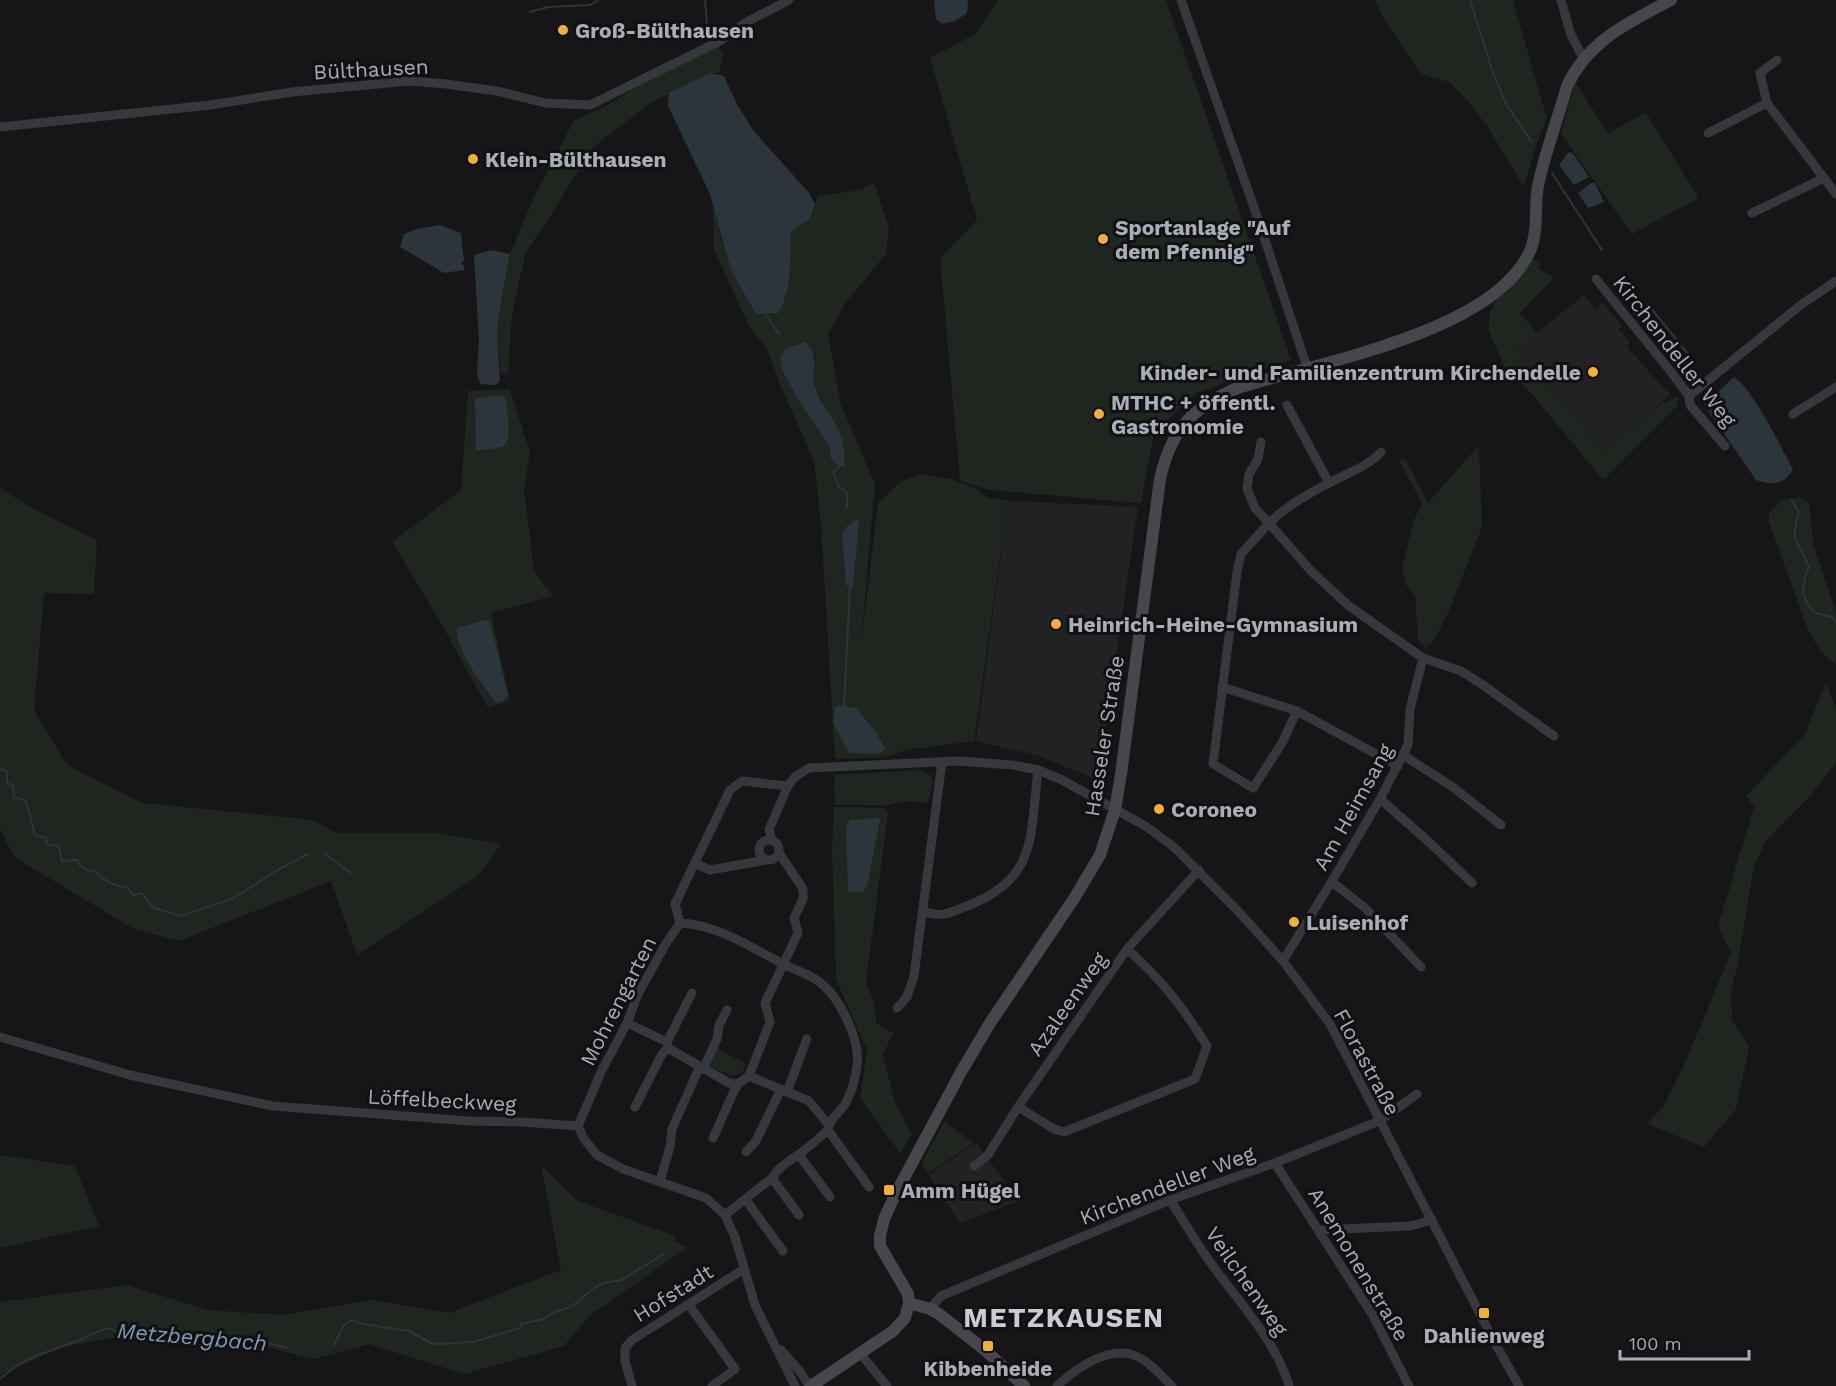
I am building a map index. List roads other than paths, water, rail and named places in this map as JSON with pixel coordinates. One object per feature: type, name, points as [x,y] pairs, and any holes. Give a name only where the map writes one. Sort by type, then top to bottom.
[{"type":"main road","points":[[1583,58],[1609,36],[1671,0]]},
{"type":"main road","name":"Hasseler Straße","points":[[909,1304],[906,1288],[880,1246],[881,1230],[893,1198],[990,1023],[1075,897],[1100,855],[1115,810],[1122,774],[1160,478],[1172,441],[1186,421],[1216,398],[1235,389],[1392,344],[1432,328],[1483,301],[1510,279],[1524,262],[1533,244],[1539,182],[1567,86],[1583,58]]},
{"type":"main road","points":[[810,1386],[901,1324],[909,1304],[931,1306],[1024,1386]]},
{"type":"street","name":"Bülthausen","points":[[0,127],[210,105],[292,92],[410,81],[497,91],[545,103],[590,105],[720,41],[743,24],[789,0]]},
{"type":"street","points":[[1180,0],[1257,216],[1307,367]]},
{"type":"street","points":[[1561,0],[1571,35],[1583,58]]},
{"type":"street","points":[[1777,60],[1760,73],[1767,103],[1836,194]]},
{"type":"street","points":[[1708,133],[1767,103]]},
{"type":"street","points":[[1752,213],[1824,178]]},
{"type":"street","name":"Kirchendeller Weg","points":[[1596,279],[1689,396],[1690,405],[1725,446]]},
{"type":"street","points":[[1689,396],[1802,304],[1836,281]]},
{"type":"street","points":[[1793,414],[1836,387]]},
{"type":"street","points":[[1287,405],[1329,483]]},
{"type":"street","points":[[1261,442],[1258,459],[1249,474],[1247,489],[1255,508],[1311,571],[1349,606],[1424,658],[1461,671],[1554,736]]},
{"type":"street","points":[[1297,711],[1282,743],[1253,788],[1213,764],[1241,554],[1283,509],[1329,483],[1362,468],[1381,452]]},
{"type":"street","name":"Am Heimsang","points":[[1283,961],[1332,882],[1408,745],[1410,709],[1424,658]]},
{"type":"street","points":[[1222,687],[1297,711],[1398,766]]},
{"type":"street","points":[[1403,755],[1454,788],[1501,825]]},
{"type":"street","points":[[897,1008],[907,997],[914,976],[942,762]]},
{"type":"street","name":"Florastraße","points":[[788,786],[795,777],[809,768],[904,763],[990,762],[1038,770],[1062,780],[1156,833],[1199,870],[1283,961],[1336,1034],[1379,1121],[1519,1386]]},
{"type":"street","points":[[924,911],[933,916],[940,916],[971,905],[1000,891],[1018,873],[1029,844],[1038,770]]},
{"type":"street","points":[[680,923],[675,904],[730,790],[741,781],[788,786],[769,829],[772,840],[778,845],[779,853],[803,889],[802,899],[794,918],[798,933],[765,1003],[770,1022],[750,1076],[738,1084],[725,1107],[722,1120],[713,1138]]},
{"type":"street","points":[[1380,799],[1472,883]]},
{"type":"street","points":[[766,860],[760,855],[759,847],[764,841],[772,840]]},
{"type":"street","points":[[696,864],[710,870],[774,859],[779,853]]},
{"type":"street","name":"Azaleenweg","points":[[974,1166],[988,1155],[1018,1107],[1127,949],[1199,870]]},
{"type":"street","points":[[1332,882],[1364,907],[1421,967]]},
{"type":"street","name":"Mohrengarten","points":[[578,1126],[601,1072],[627,1023],[638,993],[680,923],[698,924],[755,947],[819,981],[835,998],[856,1045],[858,1064],[844,1106],[828,1127],[799,1155],[791,1158],[772,1178],[725,1215]]},
{"type":"street","points":[[1018,1107],[1053,1129],[1064,1132],[1195,1079],[1207,1046],[1181,1005],[1147,967],[1127,949]]},
{"type":"street","points":[[635,1107],[692,993]]},
{"type":"street","points":[[660,1181],[670,1147],[672,1129],[717,1039],[719,1025],[727,1010]]},
{"type":"street","points":[[627,1023],[668,1045],[729,1083],[738,1084]]},
{"type":"street","name":"Löffelbeckweg","points":[[0,1037],[130,1076],[273,1106],[469,1121],[578,1126]]},
{"type":"street","points":[[746,1152],[756,1141],[797,1069],[796,1061],[807,1039]]},
{"type":"street","points":[[750,1076],[809,1101],[869,1187]]},
{"type":"street","name":"Kirchendeller Weg","points":[[931,1306],[941,1296],[1170,1200],[1275,1163],[1379,1121],[1417,1094]]},
{"type":"street","points":[[578,1126],[597,1155],[623,1168],[706,1198],[725,1215],[735,1237],[755,1305],[795,1386]]},
{"type":"street","points":[[799,1155],[830,1197]]},
{"type":"street","name":"Anemonenstraße","points":[[1275,1163],[1372,1314],[1409,1386]]},
{"type":"street","points":[[772,1178],[799,1215]]},
{"type":"street","points":[[744,1199],[783,1251]]},
{"type":"street","name":"Veilchenweg","points":[[1170,1200],[1209,1260],[1265,1335],[1285,1371],[1289,1385]]},
{"type":"street","points":[[1319,1230],[1410,1226],[1432,1221]]},
{"type":"street","name":"Hofstadt","points":[[632,1386],[625,1361],[625,1348],[632,1341],[744,1269]]},
{"type":"street","points":[[689,1305],[735,1369],[712,1386]]},
{"type":"street","points":[[773,1341],[810,1386]]},
{"type":"street","points":[[859,1352],[886,1386]]},
{"type":"street","points":[[1057,1386],[1083,1365],[1114,1354],[1128,1354],[1141,1358],[1172,1386]]},
{"type":"waterway","points":[[530,12],[548,7],[590,5],[598,0]]},
{"type":"waterway","points":[[705,0],[708,37]]},
{"type":"waterway","points":[[1470,0],[1493,73],[1506,104],[1531,141]]},
{"type":"waterway","points":[[1552,173],[1602,250]]},
{"type":"waterway","points":[[1651,308],[1696,364]]},
{"type":"waterway","points":[[764,312],[779,334]]},
{"type":"waterway","points":[[839,465],[838,469],[833,472],[839,487],[847,492],[847,508]]},
{"type":"waterway","points":[[1791,499],[1799,512],[1795,530],[1796,541],[1809,567],[1804,580],[1804,597],[1815,613],[1832,617],[1836,622]]},
{"type":"waterway","points":[[844,706],[850,586]]},
{"type":"waterway","points":[[0,769],[7,771],[7,783],[13,785],[14,797],[26,801],[35,835],[46,838],[48,845],[59,846],[62,861],[78,860],[80,866],[88,871],[94,870],[113,884],[127,887],[133,895],[141,893],[154,908],[181,916],[232,899],[308,854]]},
{"type":"waterway","points":[[325,854],[352,874]]},
{"type":"waterway","name":"Metzbergbach","points":[[334,1345],[344,1325],[351,1320],[409,1331],[431,1343],[473,1342],[520,1328],[521,1324],[544,1319],[554,1312],[571,1307],[594,1288],[604,1283],[621,1280],[664,1254]]},
{"type":"waterway","name":"Metzbergbach","points":[[0,1379],[28,1360],[110,1328],[115,1331],[254,1339],[287,1348]]},
{"type":"place","name":"Groß-Bülthausen","points":[[563,30]]},
{"type":"place","name":"Klein-Bülthausen","points":[[473,159]]},
{"type":"place","name":"Sportanlage \"Auf dem Pfennig\"","points":[[1103,239]]},
{"type":"place","name":"Kinder- und Familienzentrum Kirchendelle","points":[[1593,372]]},
{"type":"place","name":"MTHC + öffentl. Gastronomie","points":[[1099,414]]},
{"type":"place","name":"Heinrich-Heine-Gymnasium","points":[[1056,624]]},
{"type":"place","name":"Coroneo","points":[[1159,809]]},
{"type":"place","name":"Luisenhof","points":[[1294,922]]},
{"type":"place","name":"Amm Hügel","points":[[889,1190]]},
{"type":"place","name":"Dahlienweg","points":[[1484,1313]]},
{"type":"place","name":"Kibbenheide","points":[[988,1346]]},
{"type":"district","name":"METZKAUSEN","points":[[1064,1318]]}]
